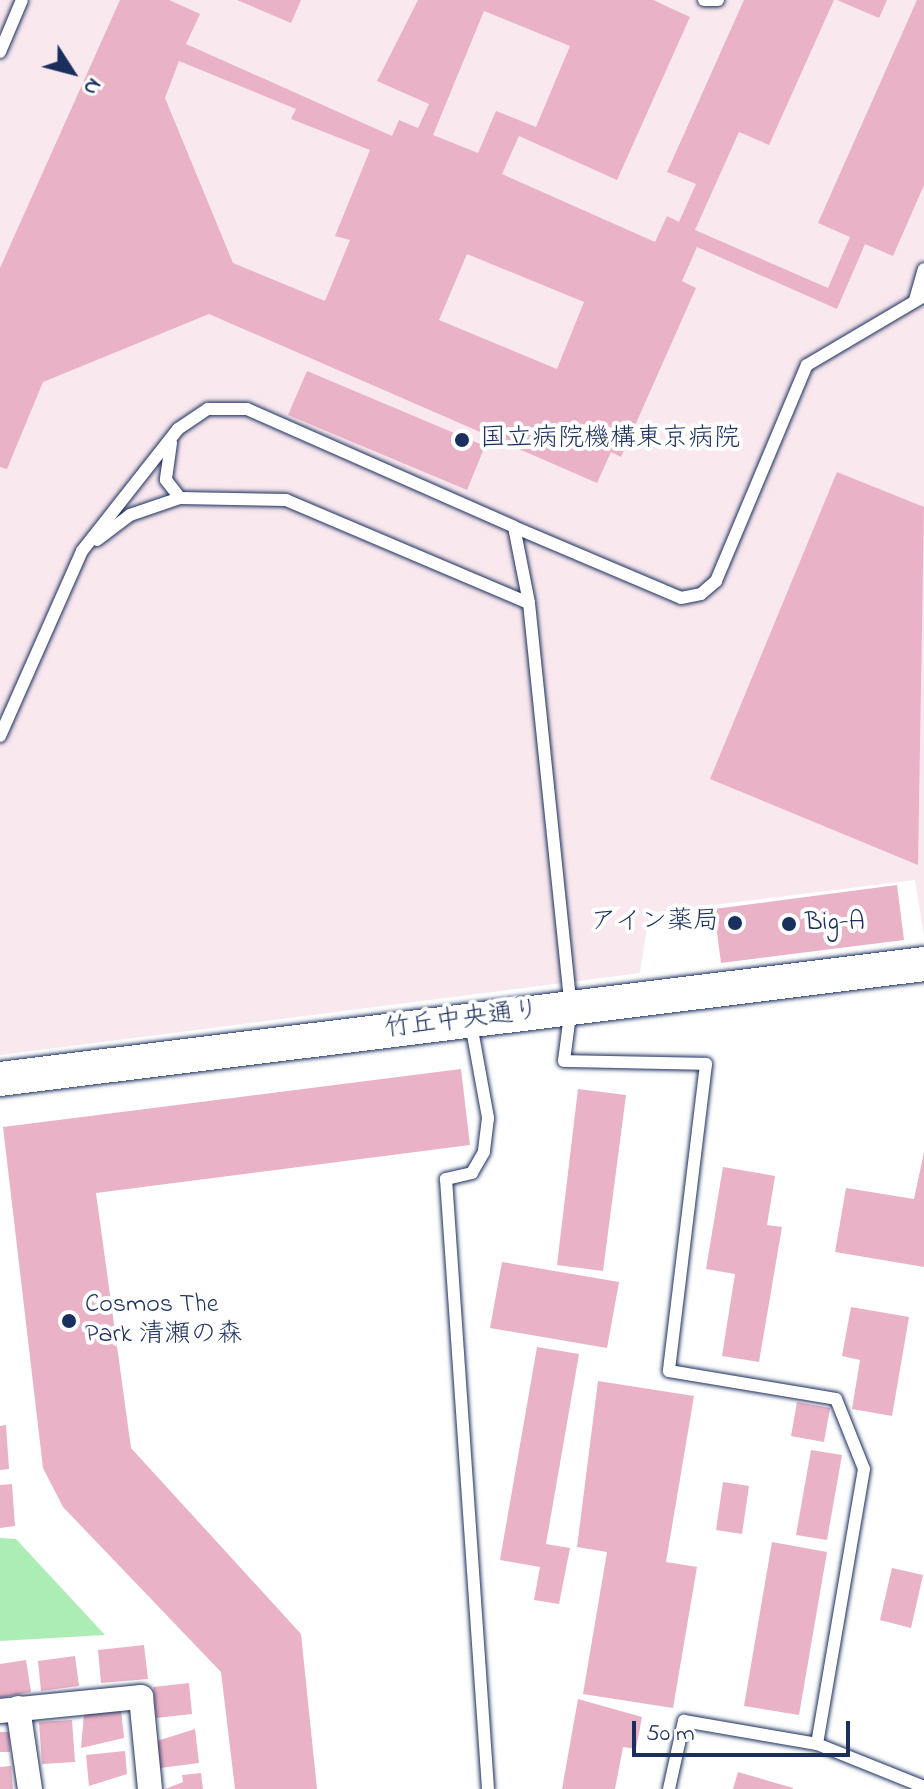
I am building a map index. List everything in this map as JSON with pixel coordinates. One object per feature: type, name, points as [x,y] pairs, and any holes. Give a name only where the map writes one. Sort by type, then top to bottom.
[{"type":"street","name":"竹丘中央通り","points":[[0,1079],[924,964]]},
{"type":"street","points":[[30,1789],[9,1709],[141,1697],[150,1789]]},
{"type":"lane","points":[[0,52],[22,0]]},
{"type":"lane","points":[[704,0],[718,0]]},
{"type":"lane","points":[[0,736],[82,551],[178,429],[208,409],[247,409],[681,598],[701,594],[716,581],[807,365],[920,298],[924,269]]},
{"type":"lane","points":[[178,429],[166,480],[180,498]]},
{"type":"lane","points":[[82,551],[130,515],[180,498],[286,500],[529,603]]},
{"type":"lane","points":[[514,527],[529,603],[571,1007],[564,1061],[706,1064],[669,1371],[836,1399],[864,1469],[817,1744]]},
{"type":"lane","points":[[470,1021],[488,1118],[484,1152],[472,1173],[446,1179],[488,1789]]},
{"type":"lane","points":[[669,1789],[684,1721],[817,1744],[924,1787]]},
{"type":"shaded area","name":"国立病院機構東京病院","points":[[0,0],[924,0],[924,936],[915,880],[649,913],[640,973],[0,1055]]},
{"type":"green space","points":[[0,1538],[16,1539],[105,1635],[0,1641]]},
{"type":"building","name":"国立病院機構東京病院","points":[[120,0],[169,0],[200,14],[186,44],[392,136],[399,120],[418,128],[429,104],[377,81],[418,0],[653,0],[690,17],[617,180],[519,136],[502,174],[655,242],[667,216],[679,222],[696,184],[667,172],[744,0],[834,0],[769,145],[739,132],[695,230],[828,288],[850,237],[818,223],[917,0],[924,0],[924,185],[893,256],[865,244],[837,309],[697,247],[682,281],[696,288],[621,457],[611,452],[597,483],[209,314],[43,382],[7,469],[0,467],[0,268]],"holes":[[[484,11],[570,46],[536,127],[496,111],[478,153],[433,135]],[[179,61],[296,109],[291,119],[370,150],[335,236],[350,240],[325,301],[233,263],[165,98]],[[467,254],[584,302],[557,369],[439,320]]]},
{"type":"building","points":[[237,0],[301,0],[291,23]]},
{"type":"building","points":[[837,0],[887,0],[879,18]]},
{"type":"building","points":[[307,371],[485,446],[467,490],[288,415]]},
{"type":"building","points":[[837,472],[924,507],[918,865],[710,779]]},
{"type":"building","points":[[897,885],[904,940],[721,963],[714,909]]},
{"type":"building","name":"Cosmos The Park 清瀬の森","points":[[461,1069],[470,1145],[96,1193],[131,1448],[301,1634],[317,1789],[235,1789],[221,1672],[63,1507],[43,1468],[3,1127]]},
{"type":"building","points":[[578,1089],[626,1095],[603,1271],[557,1265]]},
{"type":"building","points":[[924,1152],[924,1267],[835,1252],[846,1188],[914,1199]]},
{"type":"building","points":[[723,1167],[775,1176],[767,1225],[782,1227],[759,1362],[722,1356],[735,1274],[706,1269]]},
{"type":"building","points":[[502,1262],[619,1282],[607,1348],[490,1328]]},
{"type":"building","points":[[851,1307],[909,1317],[892,1416],[852,1409],[860,1360],[842,1356]]},
{"type":"building","points":[[537,1347],[579,1354],[546,1544],[570,1548],[559,1604],[534,1600],[540,1567],[500,1560]]},
{"type":"building","points":[[598,1381],[694,1396],[666,1562],[697,1567],[673,1708],[583,1694],[607,1552],[577,1547]]},
{"type":"building","points":[[797,1402],[830,1408],[824,1442],[791,1436]]},
{"type":"building","points":[[6,1425],[9,1469],[0,1470],[0,1426]]},
{"type":"building","points":[[811,1450],[842,1455],[827,1540],[796,1535]]},
{"type":"building","points":[[723,1482],[749,1486],[742,1534],[716,1530]]},
{"type":"building","points":[[12,1484],[15,1526],[0,1528],[0,1485]]},
{"type":"building","points":[[772,1542],[827,1552],[799,1715],[744,1706]]},
{"type":"building","points":[[892,1568],[923,1575],[911,1628],[880,1620]]},
{"type":"building","points":[[144,1645],[148,1679],[101,1683],[98,1650]]},
{"type":"building","points":[[75,1656],[79,1686],[41,1691],[38,1661]]},
{"type":"building","points":[[26,1660],[31,1692],[0,1698],[0,1664]]},
{"type":"building","points":[[189,1683],[192,1714],[156,1718],[153,1687]]},
{"type":"building","points":[[578,1699],[642,1717],[636,1749],[623,1747],[615,1789],[562,1789]]},
{"type":"building","points":[[121,1710],[124,1738],[81,1748],[84,1714]]},
{"type":"building","points":[[72,1720],[75,1762],[42,1764],[39,1722]]},
{"type":"building","points":[[195,1729],[199,1763],[160,1768],[157,1741]]},
{"type":"building","points":[[0,1732],[9,1732],[10,1752],[0,1752]]},
{"type":"building","points":[[125,1751],[127,1774],[89,1786],[86,1755]]},
{"type":"building","points":[[11,1766],[13,1789],[0,1789],[0,1767]]},
{"type":"building","points":[[738,1772],[793,1788],[793,1789],[733,1789]]},
{"type":"building","points":[[201,1773],[203,1789],[165,1789],[183,1782],[182,1775]]},
{"type":"place","name":"国立病院機構東京病院","points":[[462,440]]},
{"type":"place","name":"アイン薬局","points":[[735,923]]},
{"type":"place","name":"Big-A","points":[[789,924]]},
{"type":"place","name":"Cosmos The Park 清瀬の森","points":[[69,1321]]}]
